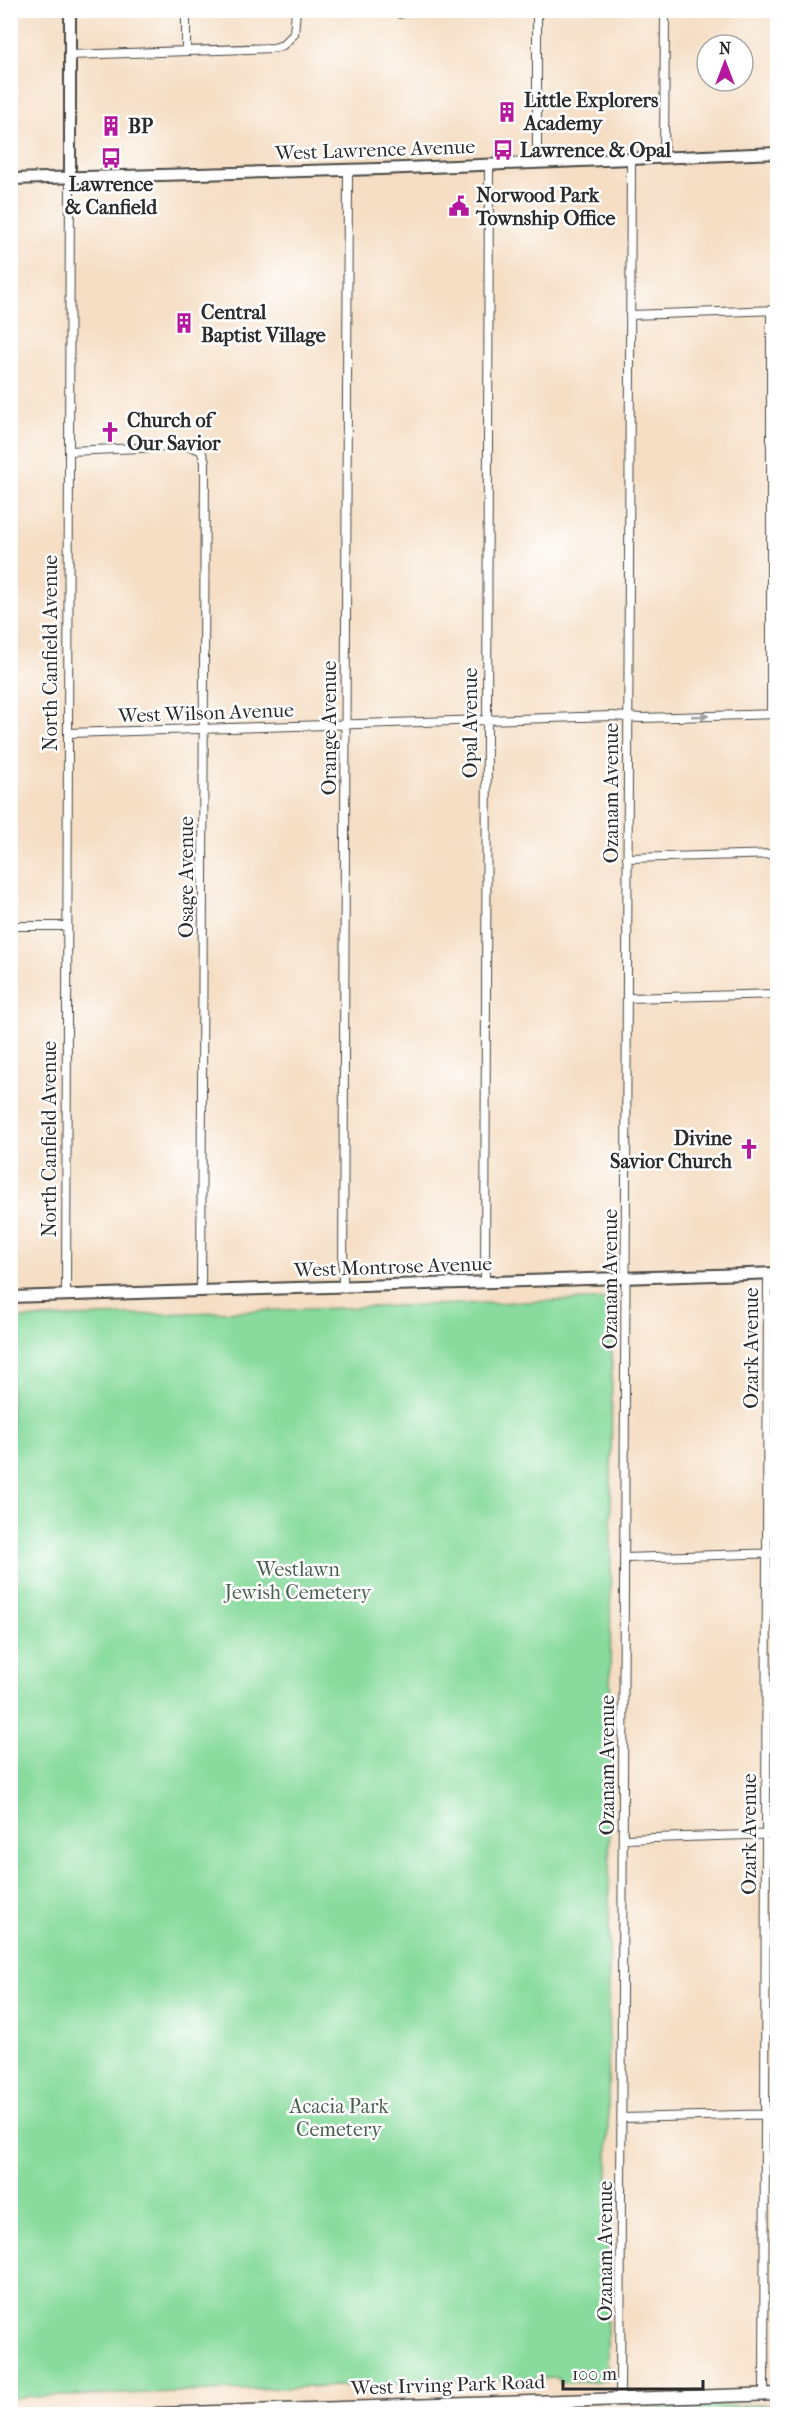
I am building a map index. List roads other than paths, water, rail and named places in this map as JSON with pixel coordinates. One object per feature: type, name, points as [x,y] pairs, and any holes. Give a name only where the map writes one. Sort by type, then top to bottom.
[{"type":"main road","name":"West Irving Park Road","points":[[156,2415],[777,2394]]},
{"type":"street","name":"North Canfield Avenue","points":[[66,1296],[70,10]]},
{"type":"street","points":[[186,10],[186,51]]},
{"type":"street","points":[[70,54],[274,48],[290,41],[294,34],[296,10]]},
{"type":"street","points":[[537,10],[537,163]]},
{"type":"street","points":[[664,158],[665,10]]},
{"type":"street","name":"West Lawrence Avenue","points":[[10,179],[348,170],[777,153]]},
{"type":"street","name":"Ozanam Avenue","points":[[620,2399],[631,159]]},
{"type":"street","name":"Opal Avenue","points":[[485,1283],[489,164]]},
{"type":"street","name":"Orange Avenue","points":[[343,1286],[348,170]]},
{"type":"street","points":[[630,315],[774,310],[774,714]]},
{"type":"street","name":"Osage Avenue","points":[[69,451],[188,446],[201,450],[205,462],[201,1291]]},
{"type":"street","name":"West Wilson Avenue","points":[[68,733],[774,714]]},
{"type":"street","points":[[627,858],[777,854]]},
{"type":"street","points":[[10,926],[68,926]]},
{"type":"street","points":[[628,998],[777,994]]},
{"type":"street","name":"West Montrose Avenue","points":[[10,1297],[773,1273]]},
{"type":"street","name":"Ozark Avenue","points":[[764,2394],[767,1553],[773,1273]]},
{"type":"street","points":[[625,1558],[777,1553]]},
{"type":"street","points":[[623,1839],[777,1834]]},
{"type":"street","points":[[622,2118],[777,2114]]},
{"type":"place","name":"Little Explorers Academy","points":[[507,112]]},
{"type":"place","name":"BP","points":[[111,126]]},
{"type":"place","name":"Lawrence & Opal","points":[[503,150]]},
{"type":"place","name":"Lawrence & Canfield","points":[[111,158]]},
{"type":"place","name":"Norwood Park Township Office","points":[[459,206]]},
{"type":"place","name":"Central Baptist Village","points":[[184,323]]},
{"type":"place","name":"Church of Our Savior","points":[[110,432]]},
{"type":"place","name":"Divine Savior Church","points":[[749,1149]]},
{"type":"park label","name":"Westlawn Jewish Cemetery","points":[[298,1580]]},
{"type":"park label","name":"Acacia Park Cemetery","points":[[339,2118]]}]
